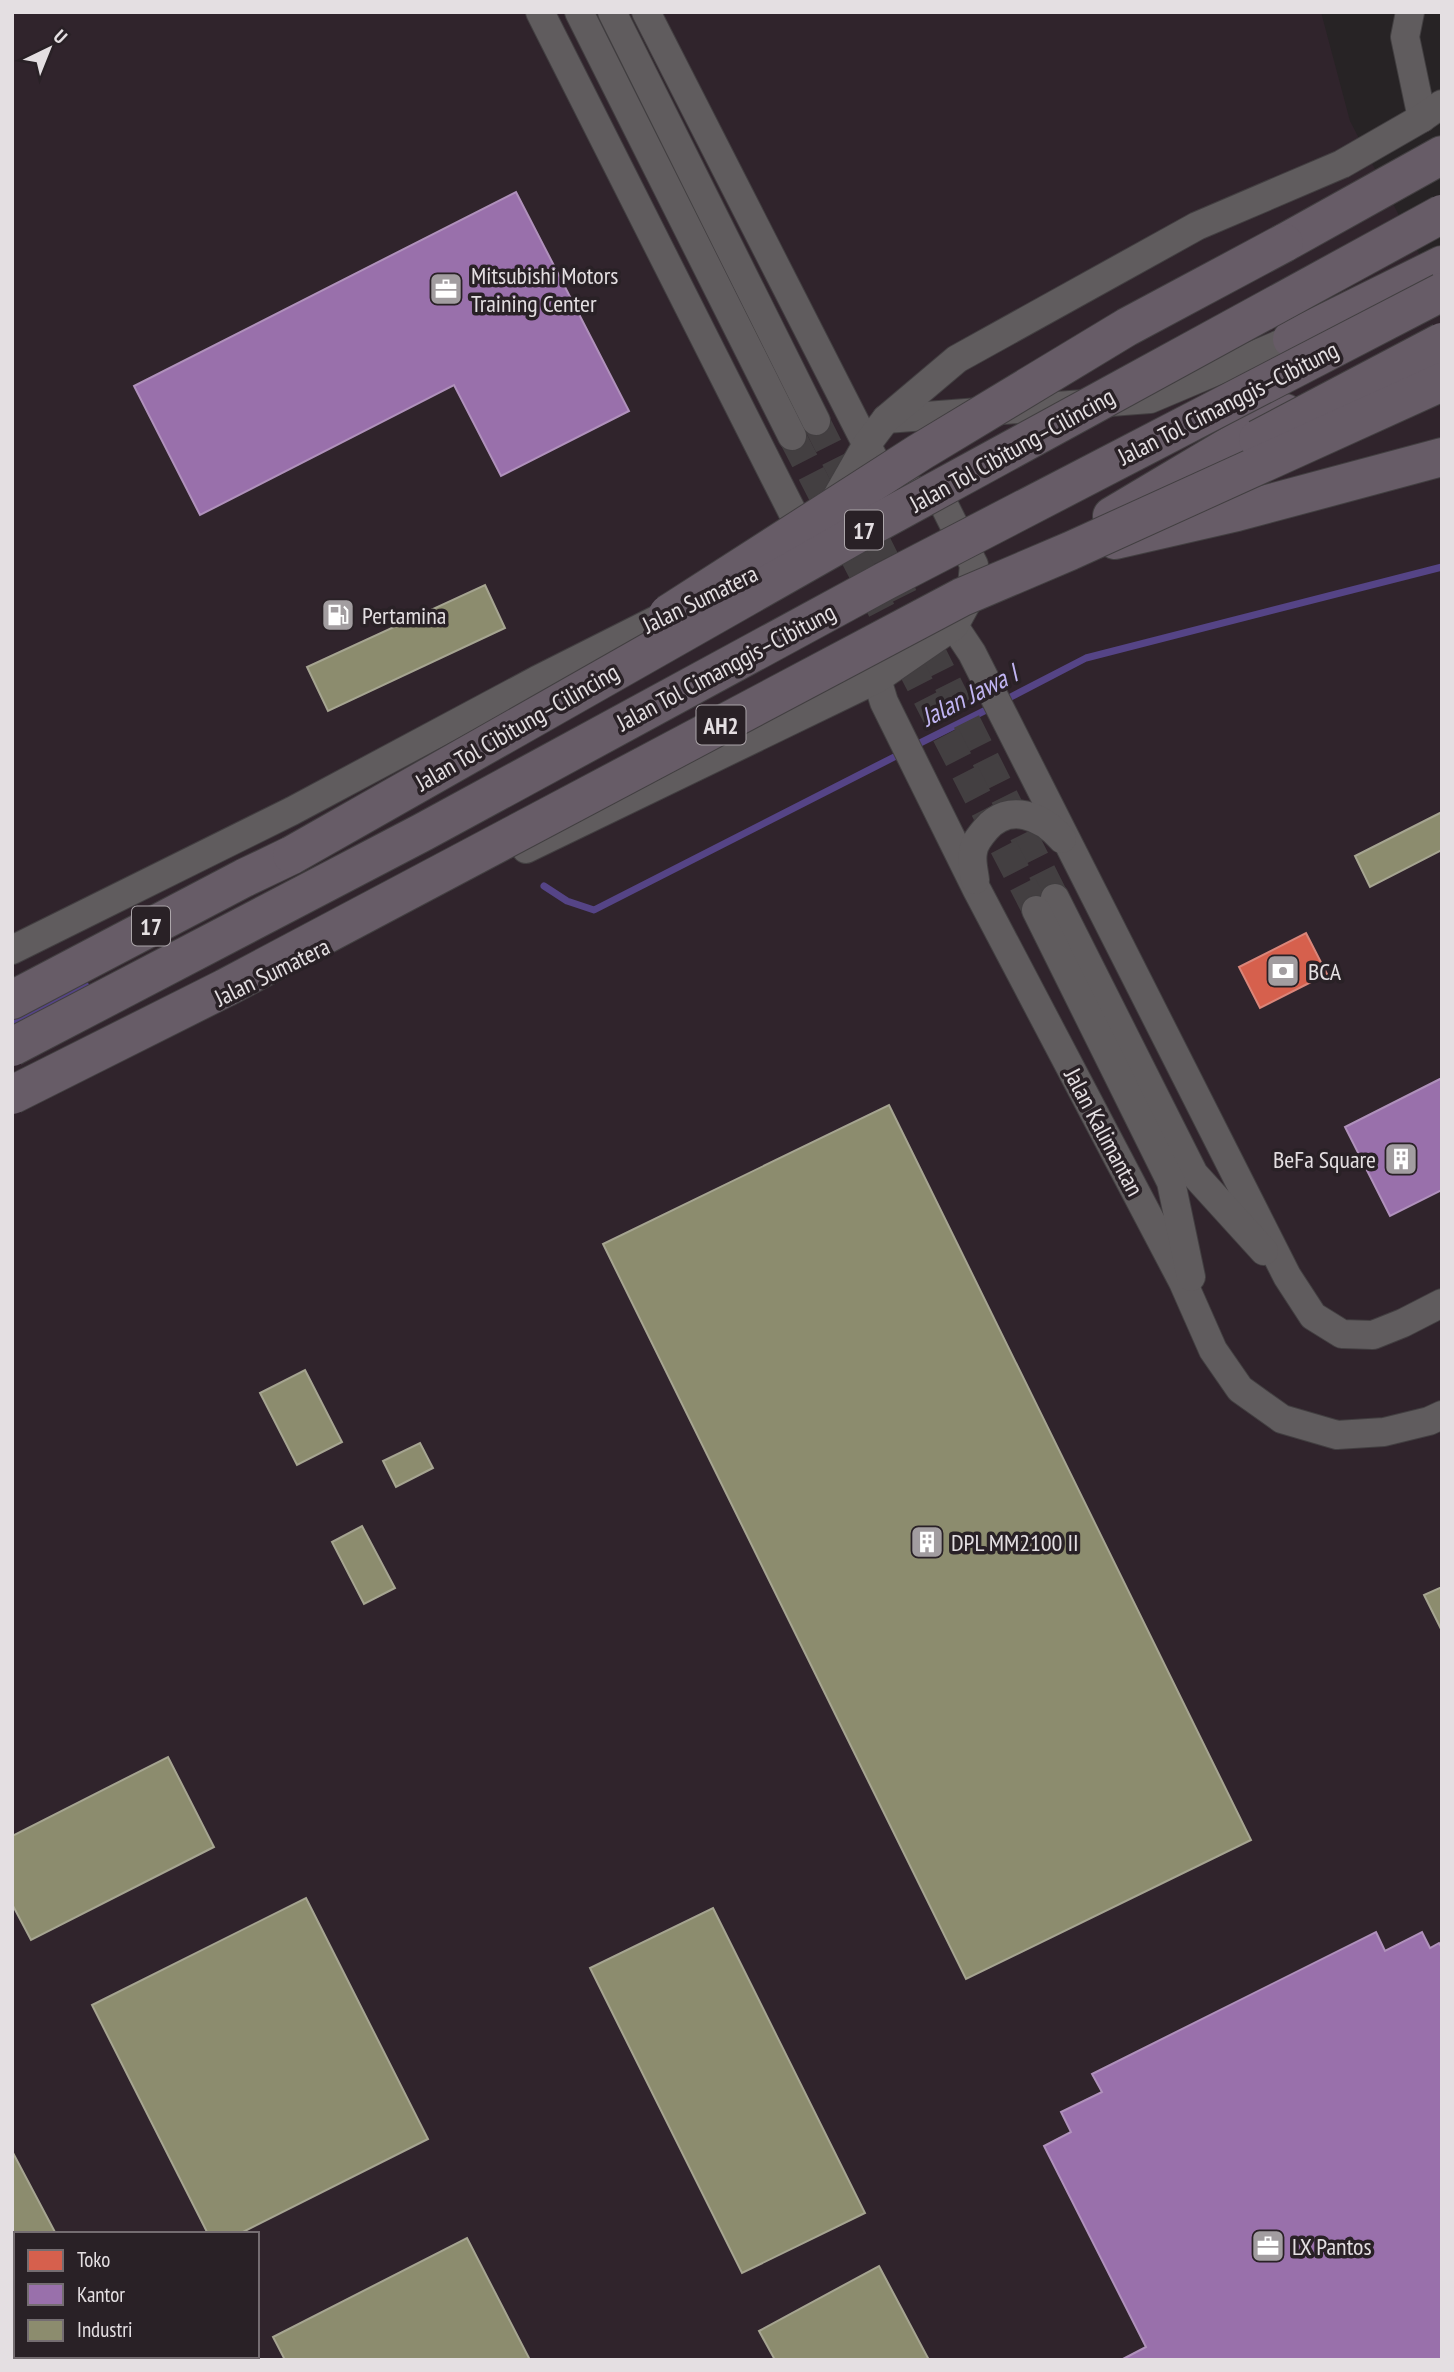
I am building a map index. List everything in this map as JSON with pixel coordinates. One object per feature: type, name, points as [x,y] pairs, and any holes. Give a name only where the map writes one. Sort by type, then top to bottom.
[{"type":"highway","points":[[292,855],[920,452],[1127,327],[1442,155]]},
{"type":"highway","name":"Jalan Tol Cibitung–Cilincing","points":[[292,855],[852,537],[1442,215]]},
{"type":"highway","points":[[1292,339],[1442,265]]},
{"type":"highway","name":"Jalan Tol Cimanggis–Cibitung","points":[[12,1047],[423,832],[885,581],[1442,292]]},
{"type":"highway","points":[[1112,516],[1382,355],[1442,324]]},
{"type":"highway","points":[[972,599],[1442,342]]},
{"type":"highway","name":"AH2","points":[[12,1094],[238,981],[972,599],[1070,551],[1442,382]]},
{"type":"highway","points":[[972,599],[1053,557],[1237,512],[1442,457]]},
{"type":"highway","name":"17","points":[[12,1000],[231,884],[292,855]]},
{"type":"street","points":[[540,12],[809,545]]},
{"type":"street","points":[[579,12],[792,436]]},
{"type":"street","points":[[612,12],[816,421]]},
{"type":"street","points":[[646,12],[867,444],[908,496],[943,503],[974,565],[972,599],[984,678],[1287,1276],[1312,1316],[1342,1334],[1373,1335],[1403,1324],[1442,1303]]},
{"type":"street","points":[[809,545],[867,444],[886,419],[957,359],[1197,226],[1342,164],[1432,111],[1405,37],[1410,12]]},
{"type":"street","points":[[886,419],[1150,399],[1292,339]]},
{"type":"street","name":"Jalan Sumatera","points":[[12,950],[292,811],[537,680],[908,496]]},
{"type":"street","name":"Jalan Sumatera","points":[[12,1103],[288,964],[877,679],[972,599],[1112,516]]},
{"type":"street","name":"Jalan Kalimantan","points":[[877,679],[884,702],[977,890],[1183,1282],[1213,1350],[1240,1390],[1282,1419],[1337,1435],[1384,1432],[1429,1421],[1442,1415]]},
{"type":"street","points":[[977,890],[973,849],[977,839],[992,821],[1003,816],[1027,814],[1041,820],[1053,828],[1070,848]]},
{"type":"street","points":[[1200,1321],[1171,1182],[1046,904],[1194,1174],[1287,1276]]},
{"type":"shaded area","points":[[12,12],[1321,12],[1350,121],[1442,298],[1442,2360],[12,2360]]},
{"type":"building: Toko","name":"BCA","points":[[1306,933],[1327,974],[1260,1008],[1239,967]]},
{"type":"building: Kantor","name":"Mitsubishi Motors Training Center","points":[[516,192],[629,411],[501,476],[454,385],[200,515],[134,386]]},
{"type":"building: Kantor","name":"BeFa Square","points":[[1442,1078],[1442,1190],[1390,1216],[1345,1127]]},
{"type":"building: Kantor","name":"LX Pantos","points":[[1376,1932],[1385,1951],[1422,1932],[1430,1948],[1439,1943],[1442,1948],[1442,2360],[1121,2360],[1146,2347],[1044,2146],[1071,2132],[1061,2112],[1102,2092],[1092,2074]]},
{"type":"building: Industri","points":[[485,585],[505,628],[328,711],[307,667]]},
{"type":"building: Industri","points":[[1442,812],[1442,850],[1370,887],[1355,856]]},
{"type":"building: Industri","name":"DPL MM2100 II","points":[[889,1105],[1251,1840],[966,1979],[603,1244]]},
{"type":"building: Industri","points":[[305,1370],[342,1442],[297,1465],[260,1393]]},
{"type":"building: Industri","points":[[420,1443],[433,1468],[396,1487],[383,1461]]},
{"type":"building: Industri","points":[[362,1526],[395,1588],[364,1604],[332,1542]]},
{"type":"building: Industri","points":[[1442,1587],[1442,1631],[1424,1595]]},
{"type":"building: Industri","points":[[168,1757],[214,1847],[31,1940],[12,1904],[12,1836]]},
{"type":"building: Industri","points":[[306,1898],[428,2139],[243,2232],[207,2232],[92,2005]]},
{"type":"building: Industri","points":[[713,1908],[865,2213],[742,2273],[590,1968]]},
{"type":"building: Industri","points":[[12,2151],[55,2232],[14,2232],[14,2358],[123,2360],[12,2360]]},
{"type":"building: Industri","points":[[467,2238],[530,2360],[285,2360],[273,2337]]},
{"type":"building: Industri","points":[[879,2266],[929,2360],[775,2360],[759,2331]]},
{"type":"waterway","name":"Jalan Jawa I","points":[[1003,701],[1086,658],[1442,567]]},
{"type":"waterway","name":"Jalan Jawa I","points":[[912,747],[992,707]]},
{"type":"waterway","name":"Jalan Jawa I","points":[[544,886],[567,901],[594,910],[902,753]]},
{"type":"waterway","points":[[12,1024],[86,986]]},
{"type":"tunnel","points":[[816,421],[1055,898]]},
{"type":"tunnel","points":[[792,436],[1036,910]]},
{"type":"place","name":"Mitsubishi Motors Training Center","points":[[446,289]]},
{"type":"place","name":"Pertamina","points":[[338,615]]},
{"type":"place","name":"BCA","points":[[1283,971]]},
{"type":"place","name":"BeFa Square","points":[[1401,1159]]},
{"type":"place","name":"DPL MM2100 II","points":[[927,1542]]},
{"type":"place","name":"LX Pantos","points":[[1268,2246]]}]
